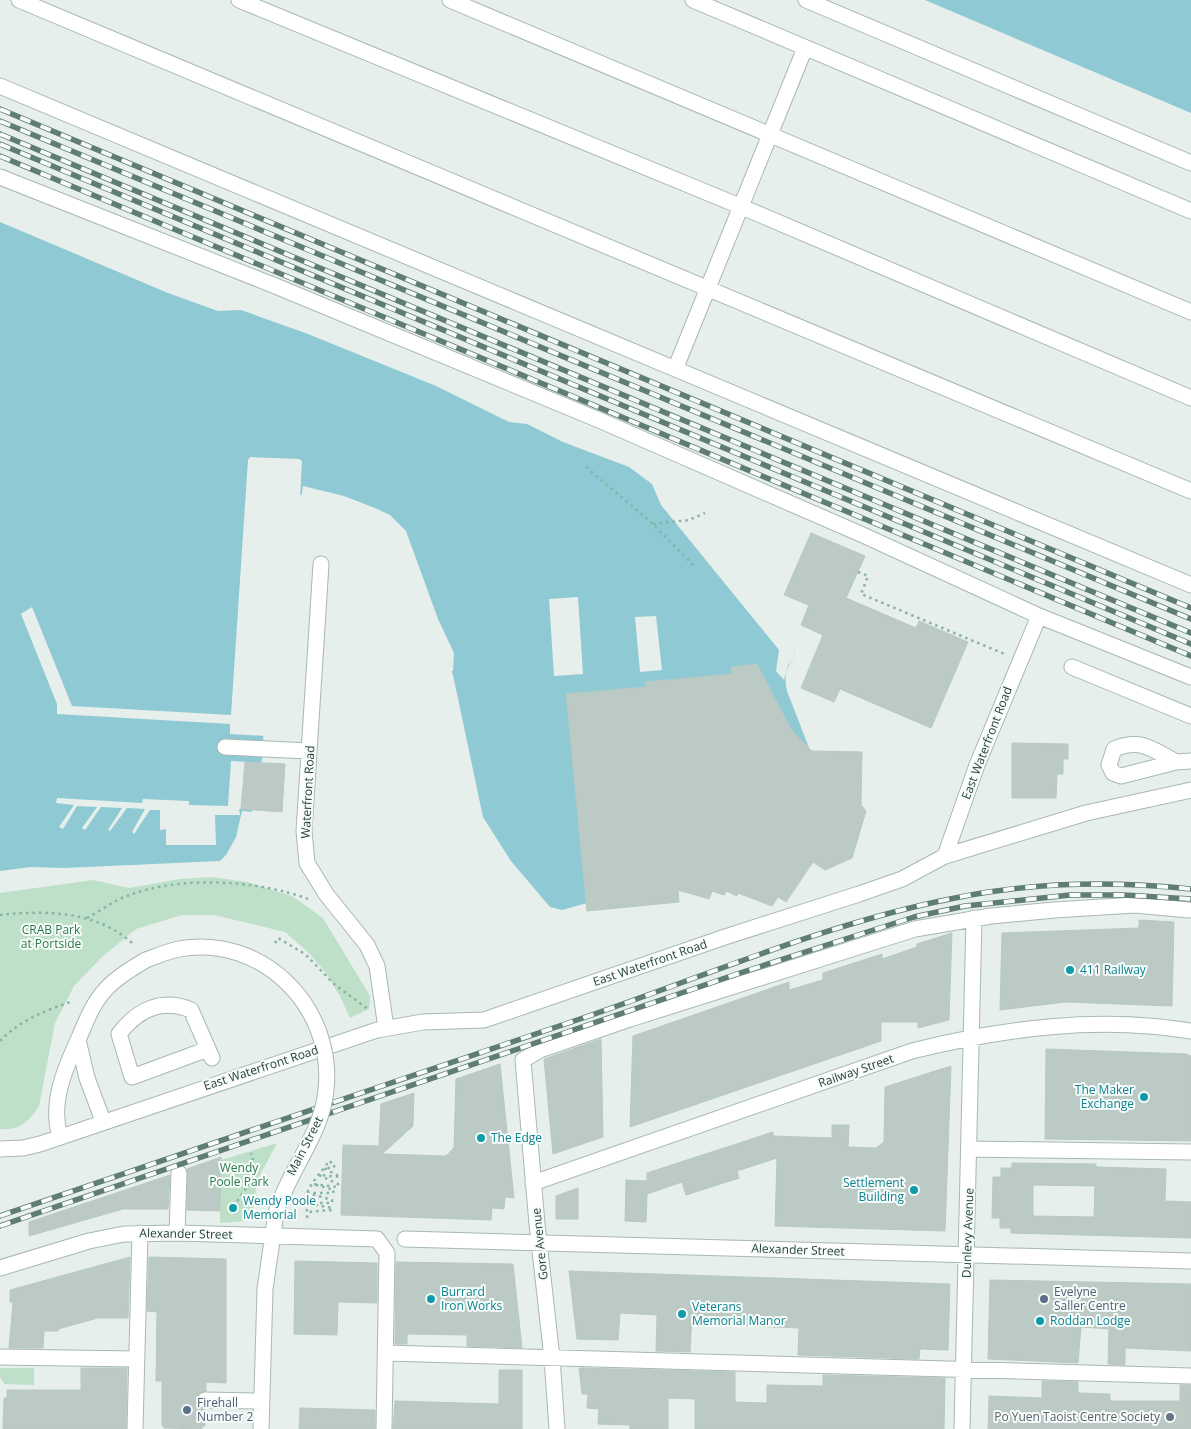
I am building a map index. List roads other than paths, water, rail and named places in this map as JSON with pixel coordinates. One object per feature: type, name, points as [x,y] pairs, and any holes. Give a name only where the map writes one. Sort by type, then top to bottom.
[{"type":"street","points":[[19,0],[708,287],[1191,491]]},
{"type":"street","points":[[239,0],[742,207],[1191,398]]},
{"type":"street","points":[[450,0],[1191,312]]},
{"type":"street","points":[[692,0],[1191,211]]},
{"type":"street","points":[[806,0],[1191,163]]},
{"type":"street","points":[[676,367],[805,48]]},
{"type":"street","points":[[0,86],[676,367],[1191,585]]},
{"type":"street","points":[[0,178],[273,285],[600,420],[865,536],[1039,616],[1191,677]]},
{"type":"street","name":"Waterfront Road","points":[[321,564],[304,831],[307,863],[326,894],[366,945],[377,966],[386,1028]]},
{"type":"street","name":"East Waterfront Road","points":[[0,1149],[23,1148],[60,1137],[103,1121],[386,1028],[423,1022],[484,1020],[725,937],[902,879],[945,856],[977,764],[1039,616]]},
{"type":"street","points":[[1072,668],[1191,716]]},
{"type":"street","points":[[225,747],[309,751]]},
{"type":"street","points":[[1176,762],[1191,761]]},
{"type":"street","points":[[945,856],[1086,813],[1191,790]]},
{"type":"street","points":[[974,918],[1136,905],[1189,910]]},
{"type":"street","name":"Dunlevy Avenue","points":[[962,1429],[973,1037],[974,918]]},
{"type":"street","name":"Gore Avenue","points":[[557,1429],[552,1358],[533,1183],[523,1060],[540,1050],[630,1018],[915,929],[974,918]]},
{"type":"street","name":"Main Street","points":[[60,1137],[57,1126],[59,1092],[68,1059],[92,1009],[105,989],[115,980],[146,960],[172,951],[196,947],[225,950],[243,955],[256,960],[283,977],[314,1017],[322,1039],[326,1059],[325,1101],[316,1128],[288,1181],[276,1213],[265,1289],[261,1429]]},
{"type":"street","points":[[178,1005],[192,1010],[210,1053],[132,1076],[119,1034],[127,1023],[144,1010],[178,1005]]},
{"type":"street","name":"Railway Street","points":[[533,1183],[912,1051],[973,1037],[1062,1026],[1100,1024],[1143,1025],[1191,1032]]},
{"type":"street","points":[[78,1040],[87,1078],[103,1121]]},
{"type":"street","points":[[970,1149],[1191,1152]]},
{"type":"street","points":[[177,1233],[179,1173]]},
{"type":"street","points":[[135,1429],[140,1233]]},
{"type":"street","name":"Alexander Street","points":[[0,1268],[108,1237],[140,1233],[377,1239],[387,1253],[386,1353]]},
{"type":"street","name":"Alexander Street","points":[[405,1239],[1191,1261]]},
{"type":"street","points":[[384,1429],[386,1353],[1191,1376]]},
{"type":"street","points":[[0,1357],[137,1359]]},
{"type":"street","points":[[205,1400],[262,1401]]},
{"type":"water","points":[[925,0],[1191,0],[1191,113]]},
{"type":"water","points":[[0,207],[644,467],[794,651],[795,657],[786,673],[787,691],[821,779],[815,839],[562,910],[550,907],[511,861],[483,817],[453,675],[425,608],[405,538],[377,514],[301,495],[282,502],[267,519],[263,754],[250,820],[227,861],[0,881]]},
{"type":"railway","points":[[0,109],[1191,608]]},
{"type":"railway","points":[[0,121],[1191,619]]},
{"type":"railway","points":[[0,134],[1191,633]]},
{"type":"railway","points":[[0,144],[1191,644]]},
{"type":"railway","points":[[0,156],[1191,656]]},
{"type":"railway","points":[[0,1216],[580,1019],[812,936],[859,922],[955,898],[1043,886],[1102,884],[1191,889]]},
{"type":"railway","points":[[0,1226],[737,974],[914,917],[965,906],[1070,895],[1124,895],[1191,899]]},
{"type":"place","name":"411 Railway","points":[[1070,970]]},
{"type":"place","name":"The Maker Exchange","points":[[1144,1097]]},
{"type":"place","name":"The Edge","points":[[481,1138]]},
{"type":"place","name":"Settlement Building","points":[[914,1190]]},
{"type":"place","name":"Wendy Poole Memorial","points":[[233,1208]]},
{"type":"place","name":"Burrard Iron Works","points":[[431,1299]]},
{"type":"place","name":"Evelyne Saller Centre","points":[[1044,1299]]},
{"type":"place","name":"Veterans Memorial Manor","points":[[682,1314]]},
{"type":"place","name":"Roddan Lodge","points":[[1040,1321]]},
{"type":"place","name":"Firehall Number 2","points":[[187,1410]]},
{"type":"place","name":"Po Yuen Taoist Centre Society","points":[[1170,1417]]},
{"type":"park label","name":"CRAB Park at Portside","points":[[51,937]]},
{"type":"park label","name":"Wendy Poole Park","points":[[239,1175]]}]
